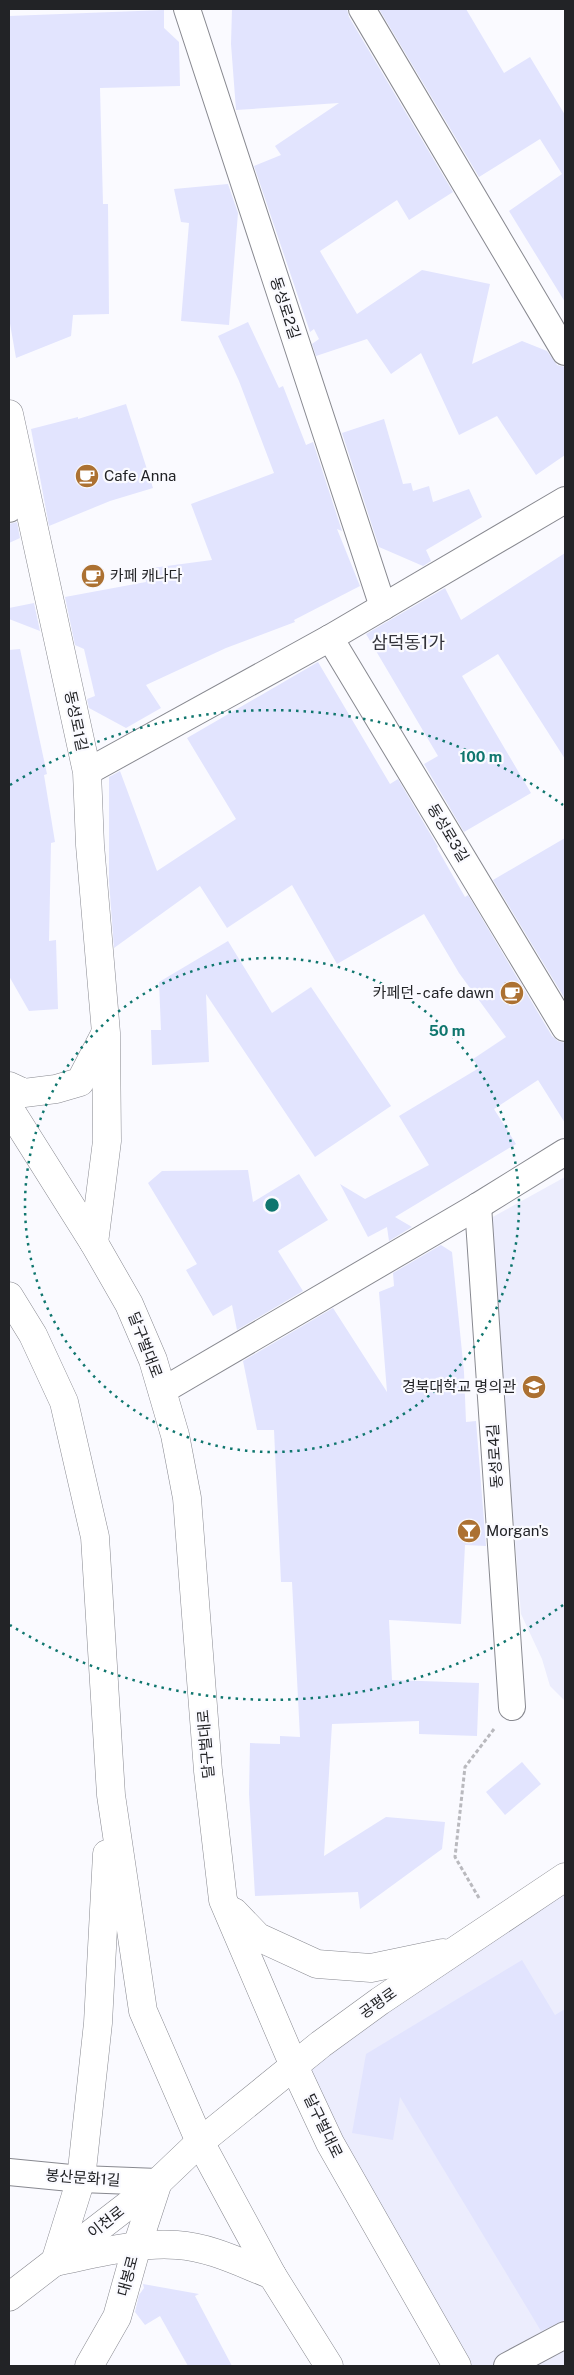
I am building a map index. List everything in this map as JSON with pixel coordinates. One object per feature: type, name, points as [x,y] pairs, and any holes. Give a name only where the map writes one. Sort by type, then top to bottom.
[{"type":"main road","name":"동성로1길","points":[[9,414],[87,772],[90,845],[106,1033],[107,1142],[94,1243]]},
{"type":"main road","points":[[9,1086],[24,1093],[56,1089],[80,1082],[106,1033]]},
{"type":"main road","name":"달구벌대로","points":[[9,1108],[130,1304],[153,1360],[175,1435],[187,1498],[208,1771],[223,1900],[294,2066],[330,2143],[456,2366]]},
{"type":"main road","points":[[9,1296],[33,1335],[64,1402],[96,1537],[111,1795],[142,2012],[200,2142],[272,2275],[329,2366]]},
{"type":"main road","points":[[111,1795],[98,2023],[82,2179],[55,2262],[137,2246],[178,2245],[217,2253],[272,2275]]},
{"type":"main road","name":"공평로","points":[[200,2142],[294,2066],[380,2001],[565,1877]]},
{"type":"main road","points":[[223,1900],[258,1937],[317,1964],[371,1968],[457,1951]]},
{"type":"main road","name":"이천로","points":[[9,2297],[158,2182],[200,2142]]},
{"type":"main road","name":"대봉로","points":[[90,2366],[117,2317],[158,2182]]},
{"type":"street","name":"동성로2길","points":[[187,9],[383,607]]},
{"type":"street","points":[[362,9],[565,352]]},
{"type":"street","points":[[9,508],[24,484]]},
{"type":"street","points":[[87,772],[330,638],[565,500]]},
{"type":"street","name":"동성로3길","points":[[330,638],[565,1028]]},
{"type":"street","points":[[162,1391],[478,1206],[565,1152]]},
{"type":"street","name":"동성로4길","points":[[478,1206],[512,1707]]},
{"type":"street","name":"봉산문화1길","points":[[9,2172],[82,2179],[158,2182]]},
{"type":"street","points":[[507,2366],[565,2335]]},
{"type":"path","points":[[496,1925],[455,1857],[465,1767],[512,1707]]},
{"type":"shaded area","name":"경북대학교 명의관","points":[[565,1177],[565,1701],[550,1686],[542,1659],[521,1614],[489,1219]]},
{"type":"shaded area","points":[[565,1877],[565,2366],[457,2366],[294,2066]]},
{"type":"building","points":[[232,9],[347,9],[349,17],[453,192],[409,220],[397,200],[320,251],[357,314],[422,270],[490,284],[472,364],[522,341],[547,351],[557,365],[565,367],[565,455],[536,475],[497,416],[459,435],[421,353],[391,374],[367,339],[316,356],[312,344],[319,339],[314,329],[310,332],[254,166],[281,155],[275,146],[339,103],[236,110],[231,44]]},
{"type":"building","points":[[379,9],[466,9],[504,73],[530,57],[565,115],[565,302],[509,211],[562,174],[540,139],[479,177]]},
{"type":"building","points":[[164,10],[164,28],[179,42],[180,86],[100,88],[103,204],[108,204],[109,314],[73,315],[71,336],[16,358],[9,318],[9,16]]},
{"type":"building","points":[[228,184],[238,213],[229,325],[181,321],[189,223],[181,222],[174,189]]},
{"type":"building","points":[[248,322],[279,388],[283,386],[306,445],[313,442],[342,531],[337,529],[360,586],[294,620],[295,622],[226,648],[146,685],[161,708],[126,728],[89,708],[87,699],[95,696],[84,649],[75,645],[65,597],[146,582],[144,569],[212,560],[191,504],[274,473],[239,381],[218,336]]},
{"type":"building","points":[[126,404],[153,488],[110,501],[49,526],[31,429],[78,417],[78,419]]},
{"type":"building","points":[[384,419],[403,484],[411,483],[413,491],[429,486],[433,502],[469,489],[482,517],[426,550],[431,561],[423,566],[379,547],[342,433]]},
{"type":"building","points":[[17,522],[20,538],[9,543],[9,524]]},
{"type":"building","points":[[565,553],[565,759],[498,654],[462,676],[531,793],[464,832],[424,764],[438,756],[366,634],[445,588],[461,620]]},
{"type":"building","points":[[34,603],[40,631],[9,619],[9,608]]},
{"type":"building","points":[[20,649],[47,774],[44,775],[55,842],[51,843],[49,941],[56,940],[58,1009],[29,1011],[9,976],[9,650]]},
{"type":"building","points":[[318,662],[390,784],[398,779],[465,897],[468,895],[552,1036],[558,1041],[565,1043],[565,1123],[538,1080],[494,1109],[516,1144],[395,1217],[412,1227],[389,1241],[387,1227],[368,1237],[340,1184],[365,1199],[429,1165],[399,1116],[479,1068],[473,1059],[506,1037],[459,973],[424,914],[337,964],[292,885],[227,928],[200,886],[114,948],[109,881],[109,777],[120,771],[157,871],[236,819],[187,738]]},
{"type":"building","points":[[565,838],[565,999],[493,880]]},
{"type":"building","points":[[228,941],[272,1013],[311,987],[391,1106],[315,1157],[206,994],[209,1062],[152,1065],[151,1030],[161,1030],[159,982]]},
{"type":"building","points":[[248,1170],[253,1202],[299,1174],[328,1220],[278,1251],[303,1291],[237,1330],[232,1305],[213,1316],[186,1270],[197,1264],[148,1183],[162,1171]]},
{"type":"building","points":[[441,1245],[452,1252],[464,1372],[466,1422],[476,1421],[486,1546],[465,1545],[461,1624],[389,1620],[392,1680],[479,1683],[477,1736],[419,1734],[419,1721],[332,1724],[324,1856],[386,1817],[445,1822],[442,1849],[360,1909],[358,1892],[255,1896],[249,1794],[250,1743],[280,1744],[280,1736],[300,1737],[292,1582],[281,1582],[274,1430],[257,1430],[243,1361],[333,1308],[387,1392],[379,1292],[394,1286],[393,1273]]},
{"type":"building","points":[[522,1762],[541,1784],[505,1815],[486,1792]]},
{"type":"building","points":[[522,1960],[555,2015],[565,2009],[565,2320],[541,2331],[400,2097],[393,2140],[352,2133],[366,2054]]},
{"type":"building","points":[[143,2284],[199,2294],[195,2296],[232,2366],[188,2366],[160,2316],[145,2325],[135,2312],[139,2295],[144,2288]]},
{"type":"place","name":"Cafe Anna","points":[[87,476]]},
{"type":"place","name":"카페 캐나다","points":[[93,576]]},
{"type":"place","name":"카페던 - cafe dawn","points":[[512,993]]},
{"type":"place","name":"경북대학교 명의관","points":[[534,1387]]},
{"type":"place","name":"Morgan's","points":[[469,1531]]},
{"type":"district","name":"삼덕동1가","points":[[408,643]]}]
